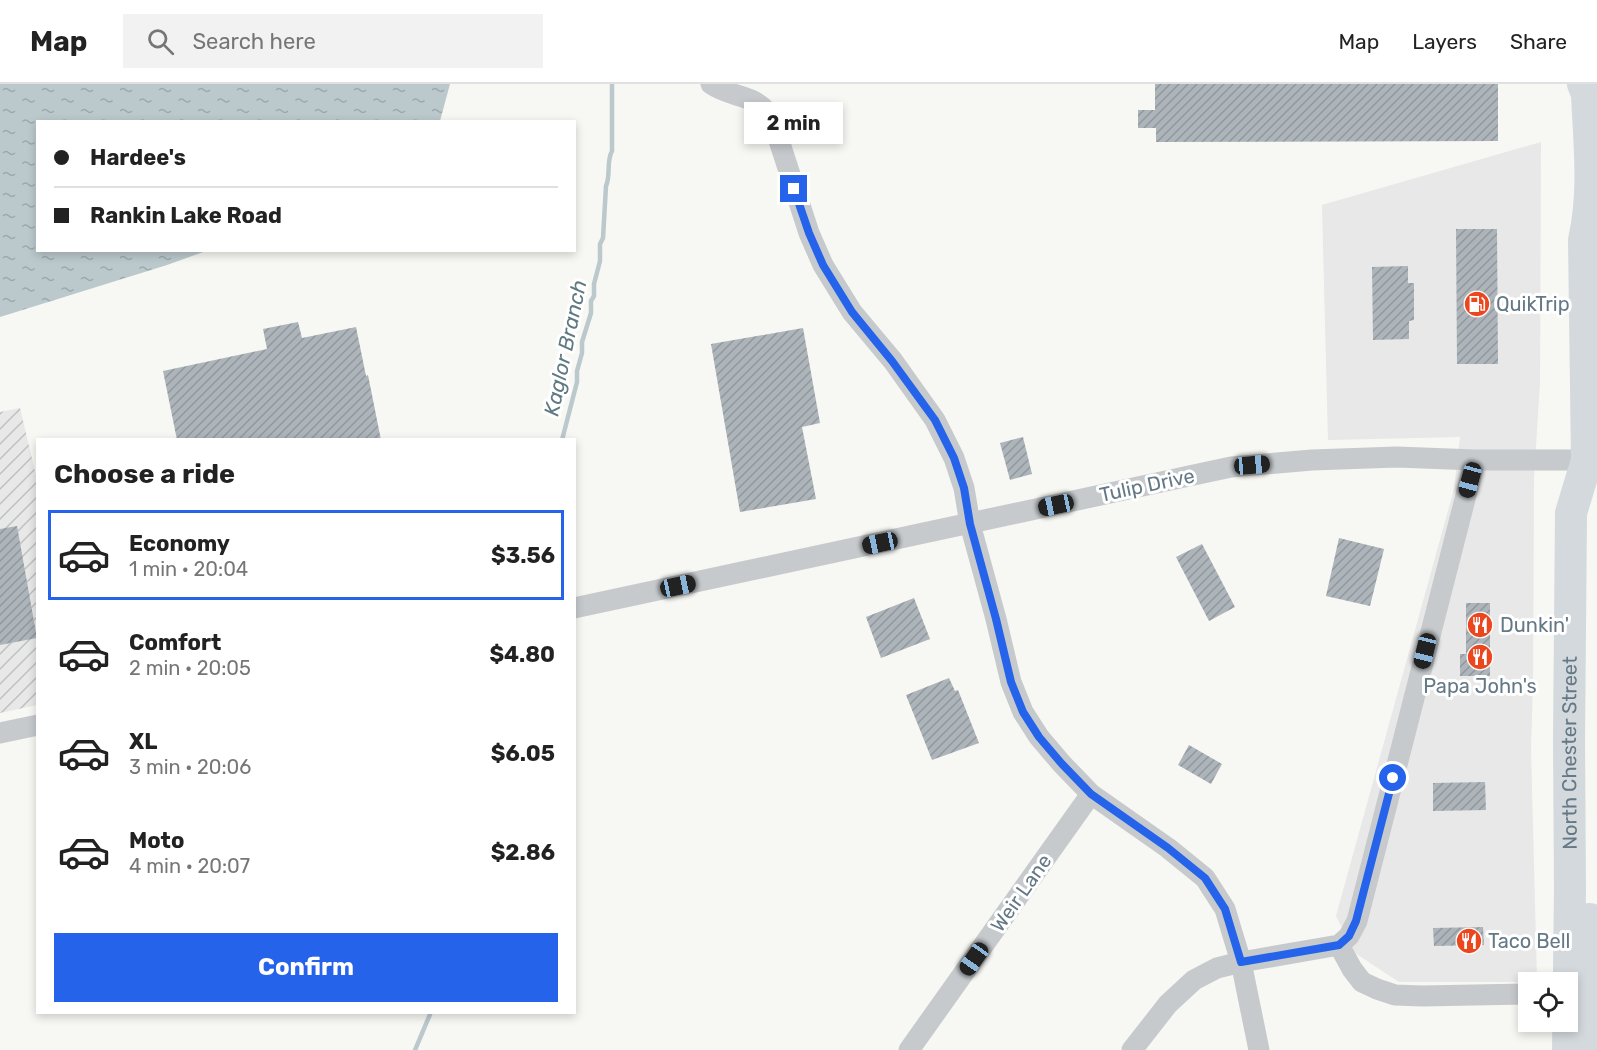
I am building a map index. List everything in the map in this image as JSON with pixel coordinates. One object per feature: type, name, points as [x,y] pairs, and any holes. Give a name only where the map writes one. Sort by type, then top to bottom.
[{"type":"highway","name":"North Chester Street","points":[[1576,84],[1573,93],[1568,178],[1575,220],[1584,240]]},
{"type":"highway","name":"North Chester Street","points":[[1583,84],[1587,94],[1590,169],[1588,221],[1584,240],[1592,460],[1597,490]]},
{"type":"highway","name":"North Chester Street","points":[[1568,972],[1572,513],[1592,460]]},
{"type":"highway","points":[[1569,741],[1588,804],[1591,1050]]},
{"type":"highway","name":"North Chester Street","points":[[1568,1032],[1568,1050]]},
{"type":"street","points":[[711,84],[726,92],[751,99],[767,110],[773,122],[809,233],[823,265],[852,312],[892,361],[935,420],[954,458],[964,488],[970,524],[1011,682],[1023,712],[1039,737],[1091,794],[1168,848],[1205,878],[1225,909],[1241,962],[1259,1050]]},
{"type":"street","name":"Tulip Drive","points":[[576,608],[1232,467],[1397,456],[1475,460],[1592,460]]},
{"type":"street","points":[[1132,1050],[1168,1004],[1194,980],[1217,968],[1241,962],[1339,945],[1349,936],[1356,921],[1475,460]]},
{"type":"street","points":[[0,733],[36,724]]},
{"type":"street","name":"Weir Lane","points":[[909,1050],[1091,794]]},
{"type":"street","points":[[1339,945],[1362,982],[1395,995],[1518,994]]},
{"type":"shaded area","points":[[1541,142],[1540,382],[1534,478],[1531,749],[1537,972],[1518,972],[1518,982],[1399,982],[1355,953],[1336,916],[1454,489],[1460,437],[1328,440],[1322,205]]},
{"type":"shaded area","points":[[20,408],[36,476],[36,705],[0,713],[0,412]]},
{"type":"water","points":[[0,84],[450,84],[440,120],[36,120],[36,252],[203,252],[0,317]]},
{"type":"building","points":[[1155,84],[1498,84],[1498,141],[1156,142],[1156,128],[1138,128],[1138,110],[1155,110]]},
{"type":"building","name":"QuikTrip","points":[[1456,229],[1497,229],[1498,364],[1457,364]]},
{"type":"building","points":[[1408,266],[1408,283],[1414,283],[1414,320],[1409,321],[1409,339],[1373,340],[1372,267]]},
{"type":"building","points":[[298,322],[302,338],[356,327],[381,438],[177,438],[163,371],[267,349],[263,329]]},
{"type":"building","points":[[803,328],[820,423],[802,427],[816,499],[740,512],[711,344]]},
{"type":"building","points":[[1023,437],[1032,474],[1010,480],[1000,443]]},
{"type":"building","points":[[17,526],[36,638],[0,645],[0,529]]},
{"type":"building","points":[[1339,538],[1384,549],[1370,606],[1326,596]]},
{"type":"building","points":[[1202,544],[1235,607],[1209,621],[1176,557]]},
{"type":"building","points":[[914,598],[930,639],[881,658],[866,617]]},
{"type":"building","points":[[1466,603],[1490,603],[1490,676],[1460,676],[1460,654],[1466,654]]},
{"type":"building","points":[[949,678],[955,691],[958,690],[979,743],[932,760],[906,695]]},
{"type":"building","points":[[1189,745],[1222,764],[1211,784],[1178,765]]},
{"type":"building","points":[[1485,782],[1486,810],[1433,811],[1433,783]]},
{"type":"building","points":[[1483,927],[1484,945],[1434,946],[1433,928]]},
{"type":"waterway","name":"Kaglor Branch","points":[[563,438],[577,382],[582,342],[591,313],[591,301],[594,296],[594,284],[600,261],[606,186],[612,151],[612,84]]},
{"type":"waterway","name":"Kaglor Branch","points":[[415,1050],[430,1014]]},
{"type":"place","name":"QuikTrip","points":[[1477,304]]},
{"type":"place","name":"Dunkin'","points":[[1480,625]]},
{"type":"place","name":"Papa John's","points":[[1480,657]]},
{"type":"place","name":"Taco Bell","points":[[1469,941]]},
{"type":"route","points":[[794,189],[823,265],[852,312],[892,361],[935,420],[954,458],[964,488],[970,524],[1011,682],[1023,712],[1039,737],[1091,794],[1168,848],[1205,878],[1225,909],[1241,962],[1339,945],[1349,936],[1356,921],[1393,778]]}]
